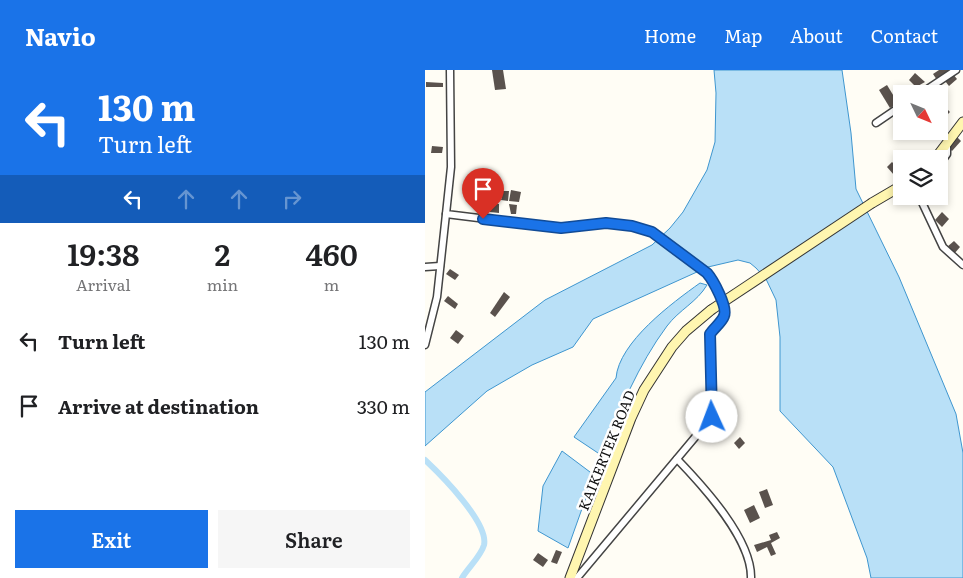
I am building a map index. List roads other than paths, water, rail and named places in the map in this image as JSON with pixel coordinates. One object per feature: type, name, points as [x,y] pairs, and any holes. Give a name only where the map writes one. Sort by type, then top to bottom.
[{"type":"main road","points":[[943,150],[963,122]]},
{"type":"main road","name":"KAIKERTEK ROAD","points":[[570,578],[631,418],[657,366],[677,342],[711,310],[893,191]]},
{"type":"street","points":[[425,345],[437,297],[451,167],[450,70]]},
{"type":"street","points":[[934,85],[956,70]]},
{"type":"street","points":[[876,123],[893,111]]},
{"type":"street","points":[[947,145],[947,150]]},
{"type":"street","points":[[923,205],[943,247],[963,265]]},
{"type":"street","points":[[446,214],[561,228],[606,223],[652,232],[707,273],[714,281],[725,312],[724,318],[710,334],[709,383],[713,413],[709,421],[577,578]]},
{"type":"street","points":[[425,267],[440,266]]},
{"type":"street","points":[[677,459],[721,508],[752,565],[751,578]]},
{"type":"water","points":[[714,70],[842,70],[851,133],[856,189],[899,277],[956,414],[963,453],[963,578],[871,578],[867,558],[833,467],[780,411],[780,337],[776,300],[766,279],[756,268],[750,263],[738,260],[708,267],[593,319],[573,347],[532,365],[487,391],[425,446],[425,392],[545,300],[652,245],[683,212],[707,170],[715,142],[716,93]]},
{"type":"water","points":[[700,283],[707,285],[667,326],[647,356],[630,388],[601,455],[574,437],[616,378],[619,364],[637,337],[662,312]]},
{"type":"water","points":[[562,451],[594,475],[568,548],[538,531],[543,486]]},
{"type":"waterway","points":[[425,460],[472,512],[484,536],[482,549],[462,578]]}]
